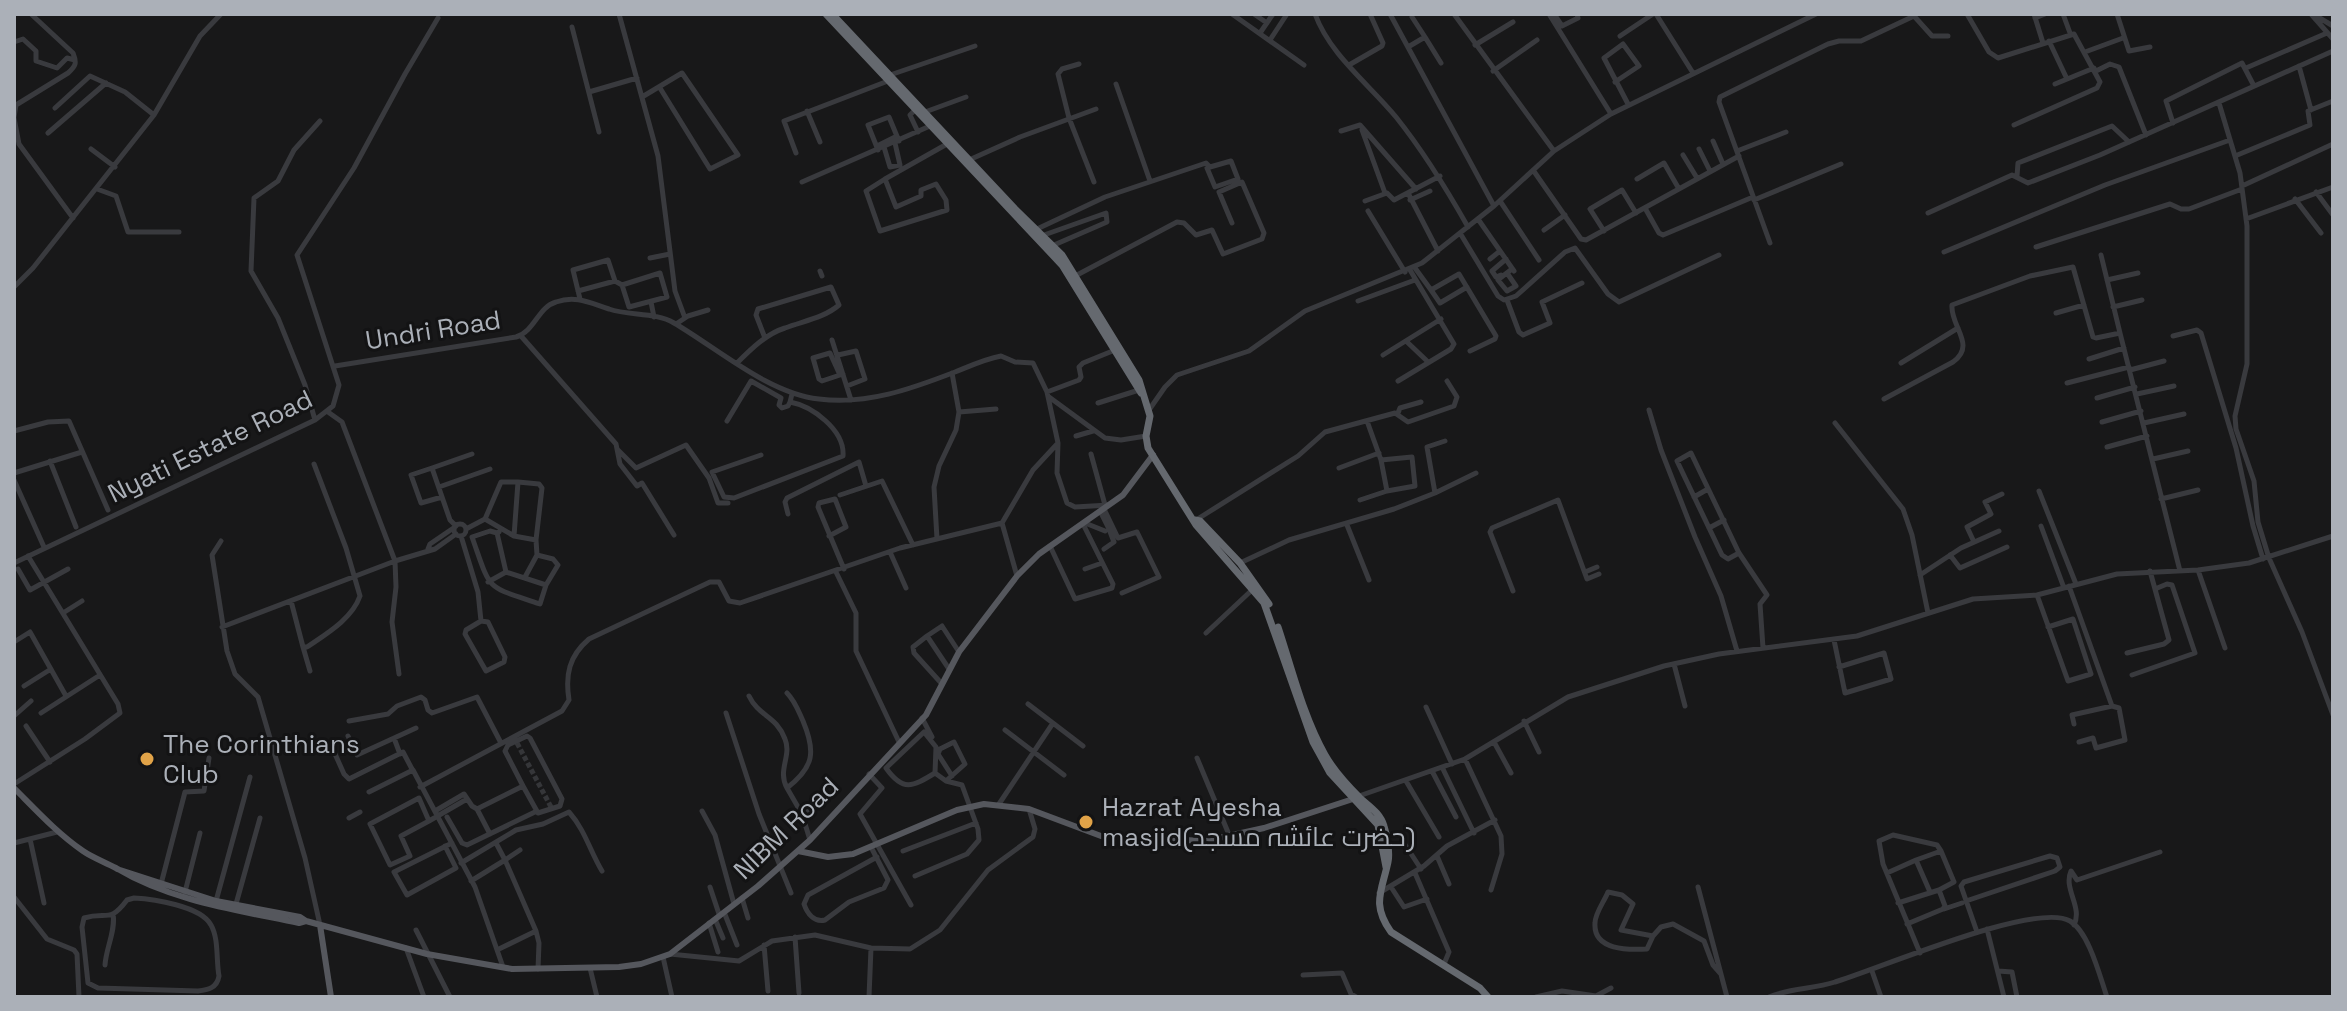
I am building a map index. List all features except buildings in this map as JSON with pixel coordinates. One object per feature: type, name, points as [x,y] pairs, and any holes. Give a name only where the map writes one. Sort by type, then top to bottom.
[{"type":"highway","points":[[826,14],[1054,245],[1077,275],[1145,398]]},
{"type":"highway","points":[[832,14],[915,110],[1062,265],[1139,380],[1149,410],[1146,436],[1153,455],[1196,525],[1256,587]]},
{"type":"highway","points":[[1195,520],[1200,521],[1240,563],[1256,587],[1269,615],[1288,676],[1330,773],[1378,825],[1386,867],[1379,893],[1380,913],[1391,932],[1481,991]]},
{"type":"main road","name":"NIBM Road","points":[[117,869],[203,900],[300,917],[427,954],[504,968],[590,968],[641,964],[667,956],[780,868],[810,840],[931,707],[959,652],[1017,576],[1050,546],[1084,524],[1134,484],[1153,455]]},
{"type":"main road","points":[[14,786],[57,832],[86,853],[159,889],[299,923],[306,921]]},
{"type":"main road","points":[[798,851],[842,857],[970,806],[999,804],[1029,809],[1092,834],[1109,837],[1205,841],[1230,837],[1356,798]]},
{"type":"main road","points":[[320,925],[331,997]]},
{"type":"street","points":[[31,14],[73,53],[76,61],[68,73],[16,105],[14,118],[19,144],[73,218]]},
{"type":"street","points":[[14,287],[115,167],[154,115],[200,36],[221,14]]},
{"type":"street","points":[[619,14],[661,173],[675,291],[685,318]]},
{"type":"street","points":[[1232,14],[1304,65]]},
{"type":"street","points":[[1254,14],[1267,23]]},
{"type":"street","points":[[1260,33],[1273,14]]},
{"type":"street","points":[[1270,40],[1287,14]]},
{"type":"street","points":[[1315,14],[1331,43],[1393,114],[1440,176],[1468,227]]},
{"type":"street","points":[[1349,65],[1382,46],[1370,14]]},
{"type":"street","points":[[1390,14],[1494,206]]},
{"type":"street","points":[[1552,14],[1563,26],[1578,18],[1577,14]]},
{"type":"street","points":[[1552,14],[1611,114]]},
{"type":"street","points":[[1620,36],[1654,14],[1693,73]]},
{"type":"street","points":[[1149,410],[1177,375],[1249,351],[1305,311],[1410,270],[1494,206],[1554,151],[1611,114],[1816,14]]},
{"type":"street","points":[[1967,14],[1994,57],[2002,57],[2070,33],[2076,35],[2095,70],[2100,82],[2097,88],[2014,125]]},
{"type":"street","points":[[2045,14],[2034,16],[2067,79]]},
{"type":"street","points":[[2063,14],[2070,33]]},
{"type":"street","points":[[2117,14],[2130,53],[2150,47]]},
{"type":"street","points":[[2312,14],[2333,26]]},
{"type":"street","points":[[2312,14],[2333,39]]},
{"type":"street","points":[[1456,15],[1493,71],[1554,151]]},
{"type":"street","points":[[1770,243],[1719,102],[1720,97],[1833,42],[1861,41],[1916,15],[1932,36],[1948,36]]},
{"type":"street","points":[[1412,17],[1441,63]]},
{"type":"street","name":"Nyati Estate Road","points":[[16,566],[44,547],[139,505],[328,412],[337,398],[339,385],[297,255],[354,168],[438,18]]},
{"type":"street","points":[[1475,45],[1513,22]]},
{"type":"street","points":[[572,27],[599,132]]},
{"type":"street","points":[[2246,68],[2327,33]]},
{"type":"street","points":[[1408,47],[1425,37]]},
{"type":"street","points":[[2085,52],[2123,38]]},
{"type":"street","points":[[14,42],[23,39],[36,51],[39,64],[57,68],[67,58],[76,61]]},
{"type":"street","points":[[1493,71],[1537,40]]},
{"type":"street","points":[[1615,82],[1639,66],[1623,44],[1604,58],[1615,82],[1628,104]]},
{"type":"street","points":[[796,153],[784,121],[975,46]]},
{"type":"street","points":[[1928,213],[2012,175],[2031,182],[2146,135],[2333,51]]},
{"type":"street","points":[[2173,123],[2167,100],[2241,63],[2254,86]]},
{"type":"street","points":[[1079,64],[1062,69],[1058,74],[1069,118],[1094,182]]},
{"type":"street","points":[[2055,84],[2110,64],[2119,67],[2146,135]]},
{"type":"street","points":[[2299,66],[2311,110]]},
{"type":"street","points":[[642,97],[682,73],[738,155],[710,169],[660,88]]},
{"type":"street","points":[[55,108],[90,76],[125,92],[154,115]]},
{"type":"street","points":[[589,92],[637,78]]},
{"type":"street","points":[[48,133],[106,83]]},
{"type":"street","points":[[1116,84],[1150,181]]},
{"type":"street","points":[[925,112],[966,97]]},
{"type":"street","points":[[2235,156],[2310,125],[2308,112],[2333,101]]},
{"type":"street","points":[[2219,103],[2235,156],[2246,219],[2247,364],[2235,424],[2254,481],[2266,558]]},
{"type":"street","points":[[969,160],[1096,109]]},
{"type":"street","points":[[915,110],[910,115],[918,132]]},
{"type":"street","points":[[807,111],[820,142]]},
{"type":"street","points":[[889,117],[897,142],[900,165],[890,167],[868,125],[889,117]]},
{"type":"street","points":[[315,420],[305,385],[278,318],[251,271],[252,210],[254,198],[278,181],[294,150],[320,121]]},
{"type":"street","points":[[1360,125],[1385,193],[1394,200],[1440,176]]},
{"type":"street","points":[[1360,125],[1416,189]]},
{"type":"street","points":[[1341,131],[1360,125]]},
{"type":"street","points":[[802,182],[930,126]]},
{"type":"street","points":[[2017,176],[2017,163],[2112,126],[2129,142]]},
{"type":"street","points":[[1533,170],[1583,240],[1738,154],[1786,132]]},
{"type":"street","points":[[1944,252],[2105,185],[2230,140]]},
{"type":"street","points":[[1713,141],[1723,164]]},
{"type":"street","points":[[881,149],[897,142]]},
{"type":"street","points":[[885,179],[896,207],[921,196],[921,190],[936,184],[946,200],[947,210],[880,231],[866,191],[885,179],[947,144]]},
{"type":"street","points":[[2036,247],[2163,206],[2174,204],[2181,209],[2189,209],[2333,144]]},
{"type":"street","points":[[91,149],[115,167]]},
{"type":"street","points":[[1699,149],[1710,171]]},
{"type":"street","points":[[1683,155],[1697,178]]},
{"type":"street","points":[[1231,161],[1238,179],[1215,187],[1209,167],[1231,161]]},
{"type":"street","points":[[1037,229],[1078,208],[1150,181],[1206,163],[1209,167]]},
{"type":"street","points":[[1637,179],[1664,163],[1679,189]]},
{"type":"street","points":[[1645,208],[1663,235],[1841,164]]},
{"type":"street","points":[[1077,275],[1177,222],[1184,223],[1196,235],[1212,230],[1223,254],[1262,239],[1264,233],[1242,182],[1219,192],[1232,223]]},
{"type":"street","points":[[2246,219],[2333,187]]},
{"type":"street","points":[[97,189],[116,196],[128,232],[179,232]]},
{"type":"street","points":[[1604,231],[1590,209],[1622,190],[1636,213]]},
{"type":"street","points":[[1410,200],[1430,191]]},
{"type":"street","points":[[2316,192],[2333,215]]},
{"type":"street","points":[[1365,201],[1385,193]]},
{"type":"street","points":[[1408,193],[1438,251]]},
{"type":"street","points":[[2295,199],[2321,233]]},
{"type":"street","points":[[1500,201],[1539,260]]},
{"type":"street","points":[[1368,211],[1410,270],[1454,342],[1453,346],[1398,381]]},
{"type":"street","points":[[1044,235],[1106,213],[1107,222],[1054,245]]},
{"type":"street","points":[[1544,230],[1565,215]]},
{"type":"street","points":[[1478,219],[1506,259],[1511,270],[1497,277],[1492,272],[1506,259]]},
{"type":"street","points":[[1460,233],[1498,296],[1507,300],[1523,335],[1550,323],[1542,302],[1582,283]]},
{"type":"street","points":[[1507,300],[1516,296],[1565,252],[1575,248],[1608,294],[1619,302],[1719,255]]},
{"type":"street","points":[[1490,259],[1500,251]]},
{"type":"street","points":[[650,258],[670,254]]},
{"type":"street","points":[[2101,255],[2180,571]]},
{"type":"street","points":[[622,285],[660,273],[667,297],[629,307],[622,285],[615,281],[608,260],[573,270],[580,299],[611,310],[676,324],[697,340],[784,390],[816,399],[851,400],[895,393],[1003,356],[1015,362],[1033,363],[1048,394],[1058,443],[1057,473],[1067,503],[1075,507],[1105,507]]},
{"type":"street","points":[[1884,399],[1959,358],[1964,348],[1950,307],[1954,303],[2030,276],[2067,266],[2074,268],[2093,337],[2120,333]]},
{"type":"street","points":[[1410,270],[1440,303],[1467,287]]},
{"type":"street","points":[[2107,280],[2138,273]]},
{"type":"street","points":[[1431,290],[1459,274],[1496,336],[1470,351]]},
{"type":"street","points":[[1358,301],[1415,280]]},
{"type":"street","points":[[578,291],[615,281]]},
{"type":"street","points":[[737,363],[765,338],[839,305],[831,287],[758,309],[756,315],[765,338]]},
{"type":"street","name":"Undri Road","points":[[335,366],[520,336],[528,332],[553,302],[580,299]]},
{"type":"street","points":[[2113,307],[2142,300]]},
{"type":"street","points":[[651,302],[654,317]]},
{"type":"street","points":[[2056,313],[2084,305]]},
{"type":"street","points":[[676,324],[708,310]]},
{"type":"street","points":[[1383,355],[1441,319]]},
{"type":"street","points":[[1901,363],[1958,328]]},
{"type":"street","points":[[2173,336],[2197,330],[2201,333],[2236,448],[2253,526],[2302,632],[2333,715]]},
{"type":"street","points":[[520,336],[616,444],[620,464],[637,486],[642,483],[674,535]]},
{"type":"street","points":[[832,340],[842,374]]},
{"type":"street","points":[[1406,341],[1426,360]]},
{"type":"street","points":[[2089,359],[2124,348]]},
{"type":"street","points":[[1048,394],[1079,380],[1079,367],[1083,363],[1117,349]]},
{"type":"street","points":[[838,355],[856,351],[865,379],[847,386]]},
{"type":"street","points":[[842,374],[822,381],[813,358],[832,354],[842,374],[847,386],[851,400]]},
{"type":"street","points":[[2067,383],[2164,361]]},
{"type":"street","points":[[937,539],[934,487],[939,466],[956,430],[959,412],[952,373]]},
{"type":"street","points":[[727,421],[751,381],[781,398]]},
{"type":"street","points":[[1398,413],[1408,422],[1454,406],[1457,397],[1447,381]]},
{"type":"street","points":[[2097,398],[2174,386]]},
{"type":"street","points":[[784,390],[779,405],[782,408],[788,406],[792,394]]},
{"type":"street","points":[[1098,403],[1139,390]]},
{"type":"street","points":[[1048,394],[1105,438],[1115,440],[1146,436]]},
{"type":"street","points":[[761,455],[712,472],[724,497],[734,498],[843,456],[843,447],[821,416],[810,408],[790,402]]},
{"type":"street","points":[[1195,520],[1298,456],[1325,432],[1398,413],[1400,408],[1421,402]]},
{"type":"street","points":[[959,412],[996,409]]},
{"type":"street","points":[[1649,410],[1661,450],[1721,596],[1737,651]]},
{"type":"street","points":[[2102,422],[2141,411]]},
{"type":"street","points":[[328,412],[342,422],[395,561],[392,622],[399,674]]},
{"type":"street","points":[[2144,423],[2184,414]]},
{"type":"street","points":[[14,431],[48,422],[69,421],[73,424],[108,510]]},
{"type":"street","points":[[1367,421],[1379,453],[1387,491]]},
{"type":"street","points":[[1835,423],[1900,504],[1909,523],[1928,613]]},
{"type":"street","points":[[1076,436],[1094,430]]},
{"type":"street","points":[[2107,447],[2147,436]]},
{"type":"street","points":[[1435,493],[1427,447],[1445,441]]},
{"type":"street","points":[[420,787],[557,716],[569,700],[566,681],[569,666],[589,639],[714,580],[719,582],[729,601],[735,604],[913,545],[1002,523],[1033,470],[1058,443]]},
{"type":"street","points":[[617,449],[636,468],[686,445],[709,478],[718,503],[728,503]]},
{"type":"street","points":[[2153,459],[2188,451]]},
{"type":"street","points":[[14,473],[82,452]]},
{"type":"street","points":[[1339,468],[1379,453]]},
{"type":"street","points":[[1739,553],[1731,558],[1723,557],[1677,461],[1691,453],[1739,553],[1767,595],[1760,604],[1763,648]]},
{"type":"street","points":[[442,497],[421,503],[411,475],[472,454]]},
{"type":"street","points":[[1091,454],[1114,542],[1104,549]]},
{"type":"street","points":[[1360,500],[1415,486],[1412,457],[1381,460]]},
{"type":"street","points":[[50,461],[76,527]]},
{"type":"street","points":[[788,514],[787,498],[859,462],[866,486]]},
{"type":"street","points":[[303,647],[317,640],[352,611],[360,596],[346,548],[314,464]]},
{"type":"street","points":[[432,468],[478,592],[481,621]]},
{"type":"street","points":[[439,487],[490,469]]},
{"type":"street","points":[[1240,563],[1289,540],[1347,525],[1435,493],[1476,473]]},
{"type":"street","points":[[14,480],[44,547]]},
{"type":"street","points":[[840,495],[882,481],[913,545]]},
{"type":"street","points":[[457,531],[485,519],[501,482],[539,484],[542,488],[537,555],[525,577]]},
{"type":"street","points":[[514,536],[518,482]]},
{"type":"street","points":[[1694,497],[1708,489]]},
{"type":"street","points":[[2161,499],[2198,490]]},
{"type":"street","points":[[2039,491],[2112,706]]},
{"type":"street","points":[[1974,542],[1967,527],[1991,514],[1985,502],[2002,494]]},
{"type":"street","points":[[829,536],[846,527],[835,499],[818,505],[829,536],[844,569]]},
{"type":"street","points":[[1513,591],[1490,532],[1492,528],[1558,500],[1587,579],[1598,570]]},
{"type":"street","points":[[485,519],[514,536],[536,540]]},
{"type":"street","points":[[1709,528],[1724,520]]},
{"type":"street","points":[[1002,523],[1017,576]]},
{"type":"street","points":[[222,627],[395,561],[435,549],[463,524],[466,529]]},
{"type":"street","points":[[1084,524],[1109,529],[1118,538],[1137,532],[1159,577],[1122,593]]},
{"type":"street","points":[[1050,546],[1075,599],[1113,586],[1084,524]]},
{"type":"street","points":[[1347,525],[1369,580]]},
{"type":"street","points":[[2041,526],[2070,586]]},
{"type":"street","points":[[504,530],[472,537],[488,582],[497,590],[540,604],[557,562],[537,555]]},
{"type":"street","points":[[1920,575],[1950,555],[1999,531]]},
{"type":"street","points":[[497,533],[506,572]]},
{"type":"street","points":[[1356,798],[1465,759],[1568,697],[1674,664],[1737,651],[1866,634],[1980,598],[2037,595],[2117,574],[2198,570],[2266,558],[2333,536]]},
{"type":"street","points":[[221,541],[212,555],[227,651],[235,674],[258,697],[305,858],[320,925]]},
{"type":"street","points":[[1950,555],[1960,568],[2007,547]]},
{"type":"street","points":[[890,552],[906,588]]},
{"type":"street","points":[[14,786],[120,713],[118,704],[28,556]]},
{"type":"street","points":[[1085,569],[1102,563]]},
{"type":"street","points":[[16,566],[30,590],[68,569]]},
{"type":"street","points":[[2198,570],[2225,648]]},
{"type":"street","points":[[2127,653],[2169,640],[2150,571]]},
{"type":"street","points":[[488,582],[506,572],[546,585]]},
{"type":"street","points":[[836,572],[856,613],[856,651],[899,742]]},
{"type":"street","points":[[2132,675],[2195,653],[2172,585],[2155,589]]},
{"type":"street","points":[[1206,633],[1256,587]]},
{"type":"street","points":[[2037,595],[2048,627],[2068,681],[2091,674],[2073,619],[2048,627]]},
{"type":"street","points":[[63,613],[82,601]]},
{"type":"street","points":[[291,601],[310,671]]},
{"type":"street","points":[[481,621],[488,622],[505,657],[504,662],[486,671],[465,634],[466,630],[481,621]]},
{"type":"street","points":[[942,684],[912,652],[913,647],[942,626],[959,652]]},
{"type":"street","points":[[14,642],[30,632],[66,696]]},
{"type":"street","points":[[927,636],[949,669]]},
{"type":"street","points":[[1834,640],[1839,667],[1845,693],[1891,679],[1884,653],[1839,667]]},
{"type":"street","points":[[1674,664],[1685,706]]},
{"type":"street","points":[[24,686],[51,669]]},
{"type":"street","points":[[41,713],[100,675]]},
{"type":"street","points":[[787,693],[798,708],[812,748],[805,771],[787,788]]},
{"type":"street","points":[[749,696],[756,708],[778,724],[786,742],[788,749],[782,776],[801,813],[810,840]]},
{"type":"street","points":[[349,721],[388,714],[397,706],[421,697],[432,713],[477,697],[501,743]]},
{"type":"street","points":[[14,716],[31,701]]},
{"type":"street","points":[[1028,704],[1083,746]]},
{"type":"street","points":[[2074,724],[2072,715],[2112,706],[2119,708],[2125,740],[2096,748],[2093,738],[2079,742]]},
{"type":"street","points":[[1426,707],[1452,764]]},
{"type":"street","points":[[726,713],[791,893]]},
{"type":"street","points":[[922,718],[932,737]]},
{"type":"street","points":[[1524,721],[1539,752]]},
{"type":"street","points":[[999,804],[1053,723]]},
{"type":"street","points":[[26,726],[50,762]]},
{"type":"street","points":[[348,736],[357,755],[416,728]]},
{"type":"street","points":[[1005,730],[1064,775]]},
{"type":"street","points":[[924,732],[936,747],[935,773],[917,784],[901,784],[886,768],[924,732]]},
{"type":"street","points":[[447,817],[464,844],[540,812],[560,806],[562,799],[527,736],[506,747],[505,754],[523,786],[540,812],[547,822]]},
{"type":"street","points":[[394,738],[400,754]]},
{"type":"street","points":[[946,781],[952,776],[965,764],[954,742],[940,749],[938,754],[952,776]]},
{"type":"street","points":[[1493,742],[1511,773]]},
{"type":"street","points":[[331,745],[349,779],[405,753],[471,881],[504,968]]},
{"type":"street","points":[[161,884],[185,792],[204,791],[209,758]]},
{"type":"street","points":[[1197,758],[1230,837]]},
{"type":"street","points":[[1465,759],[1501,836],[1502,854],[1491,890]]},
{"type":"street","points":[[1442,767],[1474,833]]},
{"type":"street","points":[[369,792],[413,770]]},
{"type":"street","points":[[1432,771],[1456,817]]},
{"type":"street","points":[[915,876],[973,850],[979,840],[962,785],[946,781],[935,773]]},
{"type":"street","points":[[869,774],[882,788],[860,814],[888,880],[884,888],[849,902],[825,920],[821,922],[812,918],[804,904],[808,895],[877,857]]},
{"type":"street","points":[[216,901],[250,777]]},
{"type":"street","points":[[1406,781],[1439,837]]},
{"type":"street","points":[[477,809],[523,786]]},
{"type":"street","points":[[426,797],[370,824],[390,865],[410,856],[401,836],[467,799],[477,809],[490,834]]},
{"type":"street","points":[[419,800],[429,821]]},
{"type":"street","points":[[801,813],[818,806]]},
{"type":"street","points":[[672,997],[667,956],[736,961],[743,960],[764,945],[795,937],[826,936],[871,948],[910,949],[940,930],[982,876],[1033,837],[1035,829],[1029,809]]},
{"type":"street","points":[[702,811],[715,835],[734,904]]},
{"type":"street","points":[[349,818],[360,812]]},
{"type":"street","points":[[461,863],[522,827],[547,822],[567,812],[590,843],[591,853],[602,871]]},
{"type":"street","points":[[236,904],[260,818]]},
{"type":"street","points":[[1379,893],[1418,871],[1447,846],[1495,820]]},
{"type":"street","points":[[903,851],[976,823]]},
{"type":"street","points":[[14,843],[57,832]]},
{"type":"street","points":[[185,892],[200,833]]},
{"type":"street","points":[[1898,903],[1954,882],[1937,845],[1893,835],[1879,841],[1887,873],[1898,903],[1920,953]]},
{"type":"street","points":[[30,839],[44,903]]},
{"type":"street","points":[[445,846],[456,868],[407,895],[394,872],[445,846],[452,843]]},
{"type":"street","points":[[496,843],[536,931],[538,970]]},
{"type":"street","points":[[1404,843],[1449,952],[1444,964]]},
{"type":"street","points":[[874,846],[911,905]]},
{"type":"street","points":[[471,881],[520,850]]},
{"type":"street","points":[[1887,873],[1941,851]]},
{"type":"street","points":[[2074,925],[2078,916],[2068,880],[2071,871],[2077,880],[2160,852]]},
{"type":"street","points":[[1437,855],[1449,884]]},
{"type":"street","points":[[1907,924],[1943,909],[1964,902],[2055,871],[2060,867],[2057,858],[2050,856],[1966,880],[1961,886],[1964,902],[1977,932]]},
{"type":"street","points":[[1916,860],[1930,892]]},
{"type":"street","points":[[710,887],[723,938]]},
{"type":"street","points":[[1391,887],[1404,907],[1427,899]]},
{"type":"street","points":[[1698,887],[1727,997]]},
{"type":"street","points":[[1939,890],[1945,906],[1943,909]]},
{"type":"street","points":[[1653,936],[1621,930],[1633,904],[1622,895],[1608,892],[1594,928],[1603,942],[1629,950],[1647,949],[1661,927],[1673,924],[1704,941],[1713,965],[1721,974]]},
{"type":"street","points":[[14,897],[47,939],[74,950],[78,962],[79,997]]},
{"type":"street","points":[[134,898],[173,904],[200,915],[208,920],[214,932],[219,976],[212,988],[198,991],[98,988],[88,983],[82,927],[84,918],[119,912],[127,900],[134,898]]},
{"type":"street","points":[[742,898],[748,918]]},
{"type":"street","points":[[200,915],[203,900]]},
{"type":"street","points":[[105,965],[113,914]]},
{"type":"street","points":[[716,916],[737,945]]},
{"type":"street","points":[[716,916],[718,952]]},
{"type":"street","points":[[1769,997],[1872,971],[1987,929],[2034,918],[2055,917],[2069,920],[2086,941],[2107,997]]},
{"type":"street","points":[[1987,929],[2004,997]]},
{"type":"street","points":[[416,930],[450,997]]},
{"type":"street","points":[[499,949],[536,931]]},
{"type":"street","points":[[795,937],[799,993]]},
{"type":"street","points":[[764,945],[768,991]]},
{"type":"street","points":[[406,948],[424,997]]},
{"type":"street","points":[[869,997],[871,948]]},
{"type":"street","points":[[590,968],[597,997]]},
{"type":"street","points":[[1872,971],[1881,997]]},
{"type":"street","points":[[1998,971],[2012,972],[2017,997]]},
{"type":"street","points":[[1303,975],[1342,973],[1351,994],[1356,997]]},
{"type":"street","points":[[1536,997],[1555,994],[1596,996],[1611,988]]},
{"type":"tunnel","points":[[517,743],[551,807]]},
{"type":"place","name":"The Corinthians Club","points":[[147,759]]},
{"type":"place","name":"Hazrat Ayesha masjid(حضرت عائشہ مسجد)","points":[[1086,822]]}]
